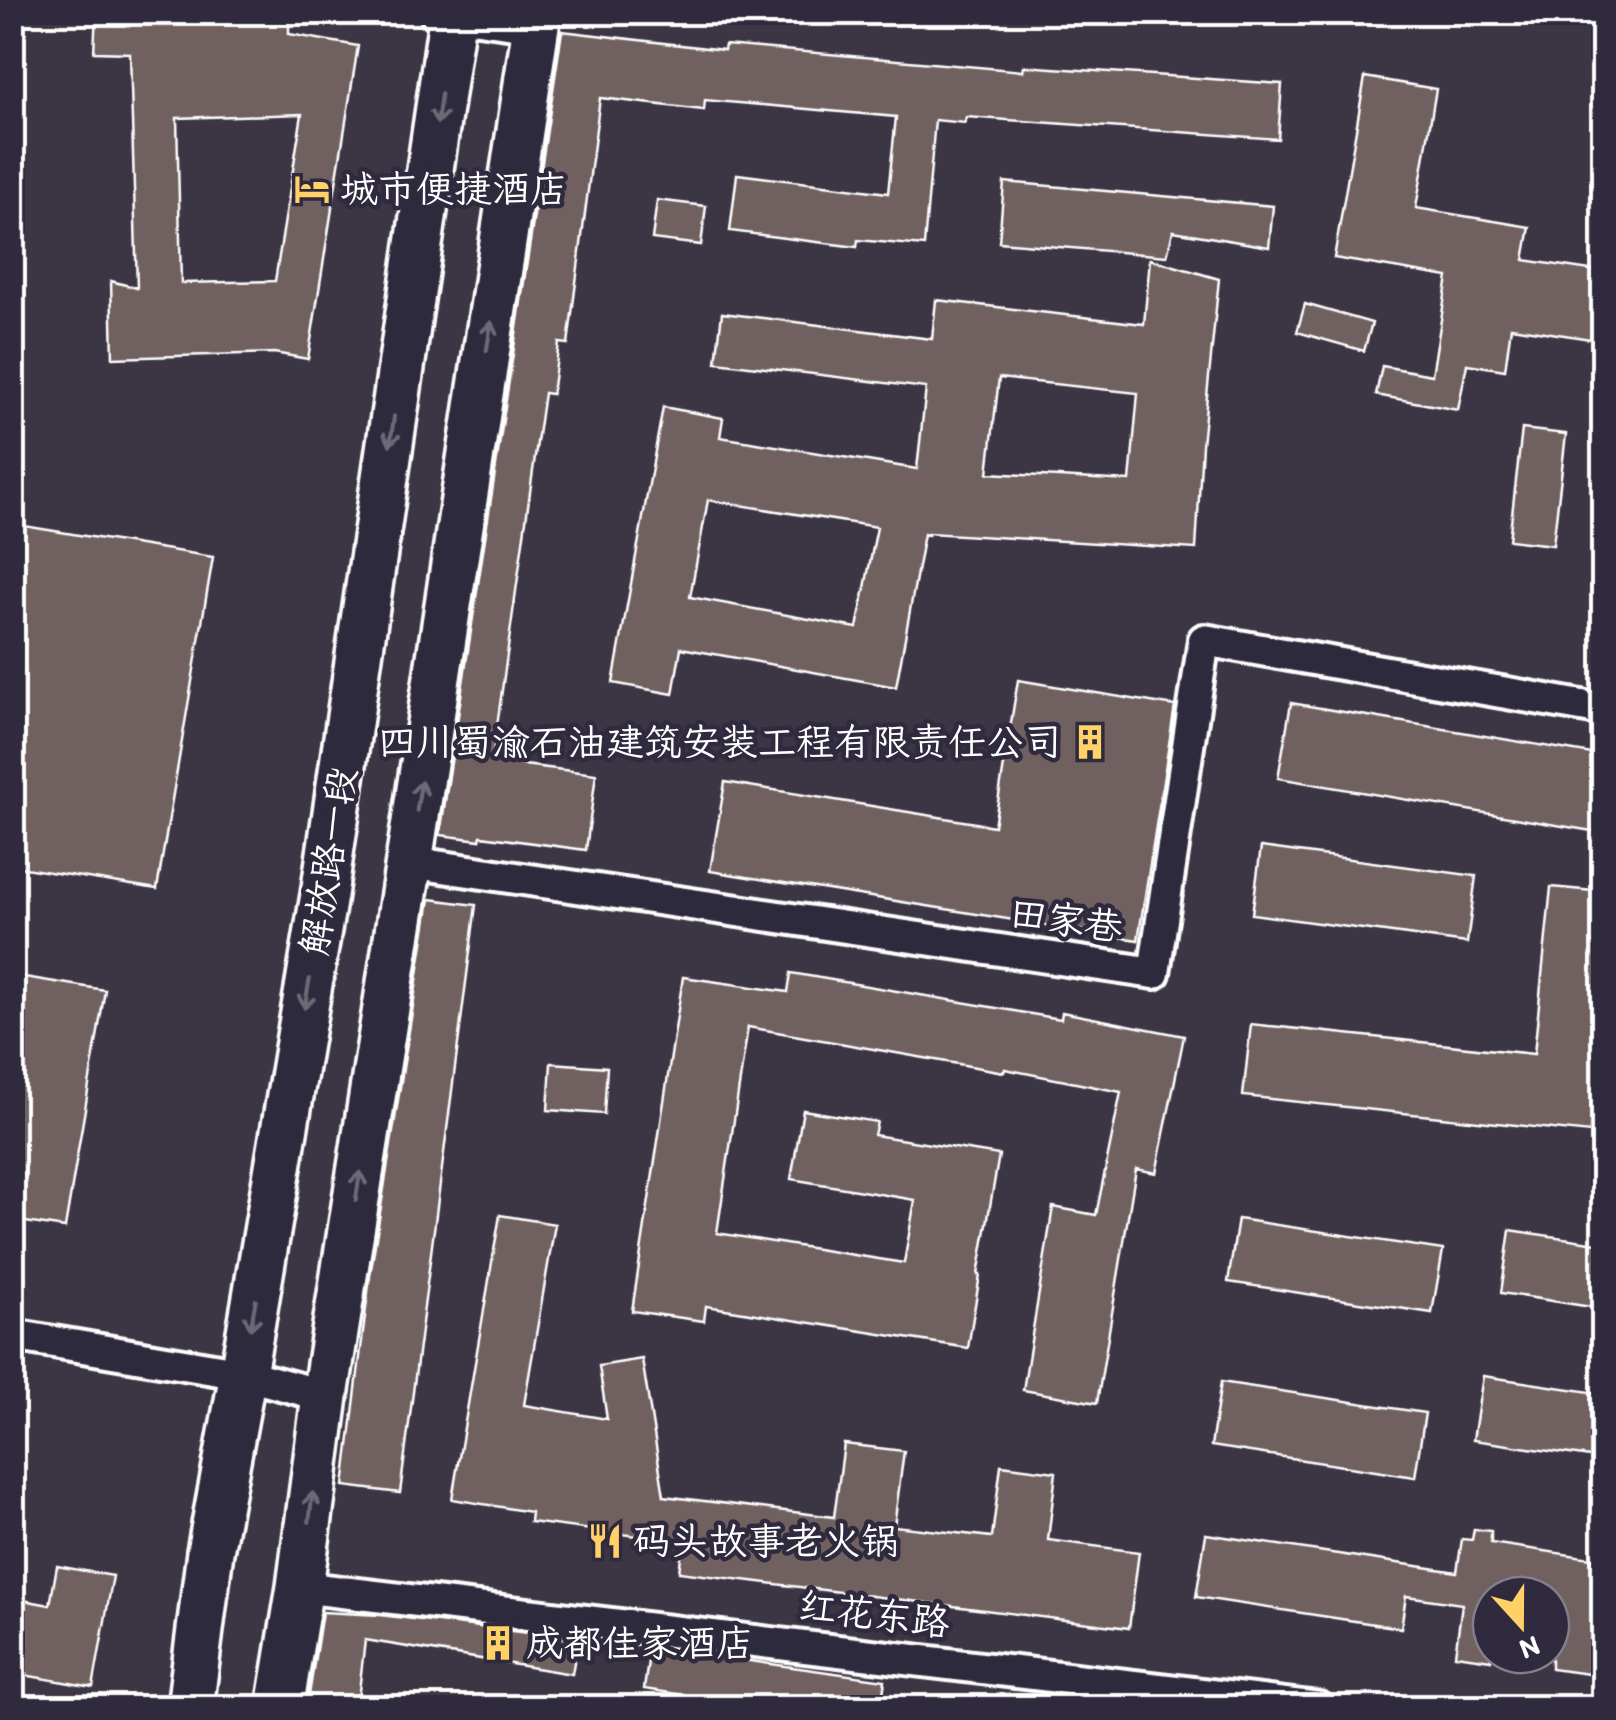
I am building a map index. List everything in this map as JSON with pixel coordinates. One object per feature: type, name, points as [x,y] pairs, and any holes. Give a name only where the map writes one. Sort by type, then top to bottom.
[{"type":"main road","name":"解放路一段","points":[[190,1708],[210,1552],[324,895],[447,13]]},
{"type":"main road","points":[[280,1708],[537,19]]},
{"type":"street","points":[[447,13],[537,19]]},
{"type":"street","name":"田家巷","points":[[409,862],[1154,973],[1204,640],[1604,710]]},
{"type":"street","points":[[12,1334],[243,1374],[326,1396]]},
{"type":"street","name":"红花东路","points":[[300,1587],[1320,1708]]},
{"type":"building","points":[[96,12],[289,12],[289,34],[358,46],[308,359],[274,353],[113,358],[111,281],[137,288],[130,53],[94,52]],"holes":[[[302,114],[275,281],[181,283],[177,118]]]},
{"type":"building","points":[[562,31],[724,50],[725,45],[1023,71],[1024,66],[1282,84],[1278,139],[966,117],[965,123],[935,120],[924,246],[858,240],[857,247],[730,231],[737,174],[888,193],[896,117],[705,100],[704,110],[600,98],[568,344],[559,343],[552,394],[544,393],[492,761],[596,774],[586,850],[481,836],[480,840],[440,835]]},
{"type":"building","points":[[1365,77],[1436,89],[1416,208],[1530,227],[1524,260],[1604,272],[1604,341],[1511,327],[1505,370],[1467,364],[1458,410],[1376,395],[1382,366],[1432,375],[1448,277],[1334,258]]},
{"type":"building","points":[[1004,182],[1273,206],[1269,247],[1173,231],[1167,256],[999,242]]},
{"type":"building","points":[[657,200],[706,206],[701,245],[652,239]]},
{"type":"building","points":[[1150,259],[1219,279],[1196,549],[928,533],[924,534],[896,687],[681,648],[673,694],[613,683],[663,407],[723,418],[720,437],[917,469],[926,388],[716,362],[722,313],[932,339],[936,300],[1144,324]],"holes":[[[999,378],[1138,393],[1130,481],[988,473]],[[708,500],[877,527],[857,628],[690,597]]]},
{"type":"building","points":[[1305,304],[1372,323],[1364,351],[1297,332]]},
{"type":"building","points":[[1522,429],[1566,434],[1553,545],[1509,540]]},
{"type":"building","points":[[12,524],[213,557],[157,889],[12,866]]},
{"type":"building","name":"四川蜀渝石油建筑安装工程有限责任公司","points":[[1018,680],[1175,706],[1138,940],[710,871],[725,782],[994,826]]},
{"type":"building","points":[[1291,703],[1604,756],[1604,833],[1278,778]]},
{"type":"building","points":[[1261,847],[1476,876],[1467,943],[1252,914]]},
{"type":"building","points":[[1551,887],[1604,892],[1604,1017],[1590,1133],[1243,1096],[1251,1024],[1534,1054]]},
{"type":"building","points":[[430,899],[476,905],[400,1493],[344,1486],[370,1276]]},
{"type":"building","points":[[791,973],[1061,1019],[1062,1012],[1184,1036],[1156,1173],[1136,1169],[1097,1403],[1023,1390],[1053,1207],[1096,1215],[1121,1092],[1005,1069],[1004,1072],[748,1027],[717,1233],[904,1263],[915,1200],[791,1179],[803,1110],[877,1122],[874,1135],[999,1155],[968,1348],[706,1306],[704,1321],[632,1311],[683,977],[788,992]]},
{"type":"building","points":[[12,975],[105,990],[65,1228],[12,1220]]},
{"type":"building","points":[[551,1063],[607,1067],[604,1114],[548,1110]]},
{"type":"building","points":[[500,1215],[555,1224],[524,1405],[607,1419],[599,1366],[642,1359],[664,1496],[834,1517],[844,1444],[904,1451],[894,1526],[992,1537],[1001,1465],[1056,1472],[1048,1540],[1139,1552],[1129,1628],[679,1572],[683,1542],[530,1522],[531,1512],[452,1499]]},
{"type":"building","points":[[1238,1219],[1443,1250],[1432,1313],[1228,1282]]},
{"type":"building","points":[[1510,1230],[1604,1244],[1604,1309],[1501,1293]]},
{"type":"building","points":[[1483,1376],[1604,1394],[1604,1459],[1473,1440]]},
{"type":"building","points":[[1221,1382],[1425,1413],[1415,1477],[1211,1446]]},
{"type":"building","points":[[1474,1529],[1491,1531],[1491,1543],[1604,1560],[1604,1676],[1571,1672],[1571,1575],[1471,1575],[1471,1657],[1455,1655],[1462,1604],[1406,1596],[1401,1628],[1196,1597],[1206,1534],[1457,1572],[1462,1539],[1472,1540]]},
{"type":"building","points":[[57,1566],[113,1576],[93,1687],[12,1673],[12,1598],[50,1605]]},
{"type":"building","points":[[322,1612],[380,1615],[578,1639],[572,1674],[365,1640],[357,1708],[307,1708]]},
{"type":"building","points":[[650,1647],[885,1680],[881,1708],[768,1708],[644,1689]]},
{"type":"place","name":"城市便捷酒店","points":[[312,189]]},
{"type":"place","name":"四川蜀渝石油建筑安装工程有限责任公司","points":[[1090,742]]},
{"type":"place","name":"码头故事老火锅","points":[[605,1541]]},
{"type":"place","name":"成都佳家酒店","points":[[498,1643]]}]
